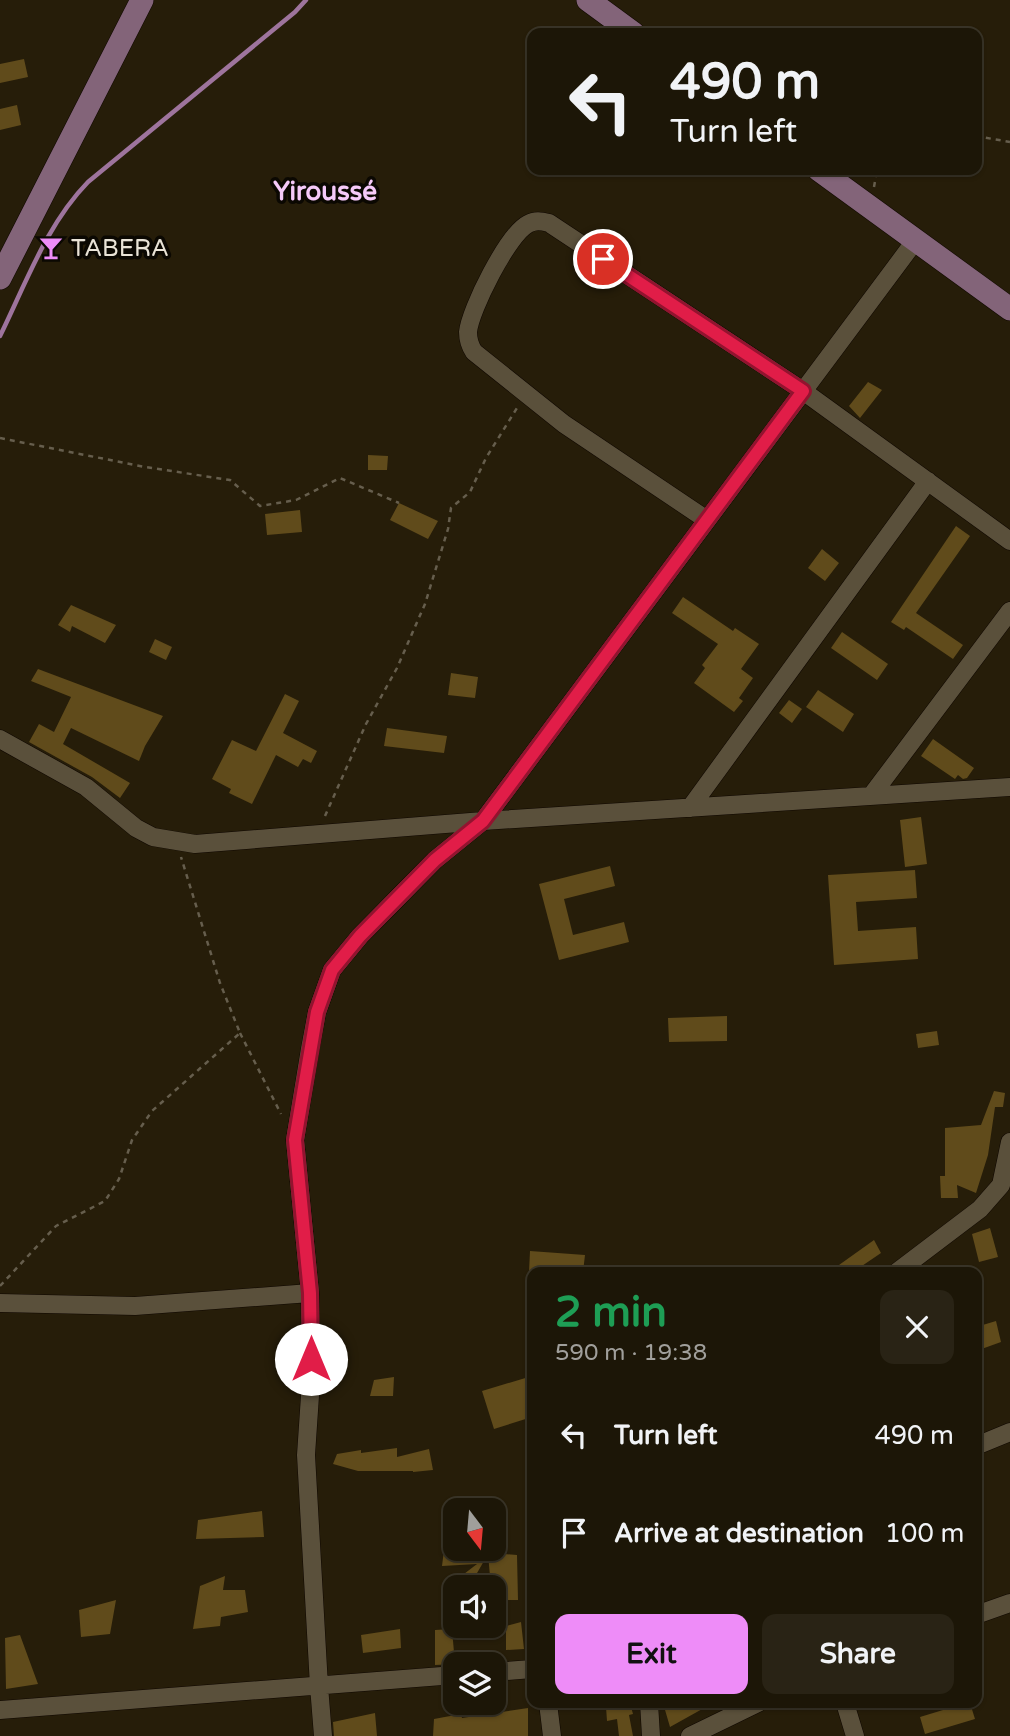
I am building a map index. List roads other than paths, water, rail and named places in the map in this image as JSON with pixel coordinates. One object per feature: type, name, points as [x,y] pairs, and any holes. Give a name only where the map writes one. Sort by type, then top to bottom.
[{"type":"main road","points":[[0,278],[142,0]]},
{"type":"main road","points":[[588,0],[627,28]]},
{"type":"main road","points":[[826,175],[1010,309]]},
{"type":"street","points":[[708,520],[564,424],[474,352],[468,335],[470,321],[499,257],[521,228],[531,222],[549,223],[803,391],[1010,541]]},
{"type":"street","points":[[323,1736],[306,1455],[311,1381],[310,1293],[295,1140],[317,1012],[332,970],[360,936],[435,860],[483,821],[915,241]]},
{"type":"street","points":[[690,808],[928,481]]},
{"type":"street","points":[[872,796],[1010,611]]},
{"type":"street","points":[[0,739],[86,787],[136,828],[153,837],[195,844],[483,821],[1010,787]]},
{"type":"street","points":[[904,1267],[980,1209],[1005,1186],[1010,1142]]},
{"type":"street","points":[[0,1303],[135,1306],[310,1293]]},
{"type":"street","points":[[982,1444],[1010,1432]]},
{"type":"street","points":[[982,1613],[1010,1602]]},
{"type":"street","points":[[506,1671],[527,1669]]},
{"type":"street","points":[[0,1710],[443,1676]]},
{"type":"street","points":[[549,1708],[552,1736]]},
{"type":"street","points":[[649,1708],[652,1736]]},
{"type":"street","points":[[690,1736],[748,1708]]},
{"type":"street","points":[[847,1708],[855,1736]]},
{"type":"waterway","points":[[0,336],[49,235],[88,182],[295,12],[306,0]]},
{"type":"place","name":"TABERA","points":[[51,248]]},
{"type":"district","name":"Yiroussé","points":[[325,191]]}]
